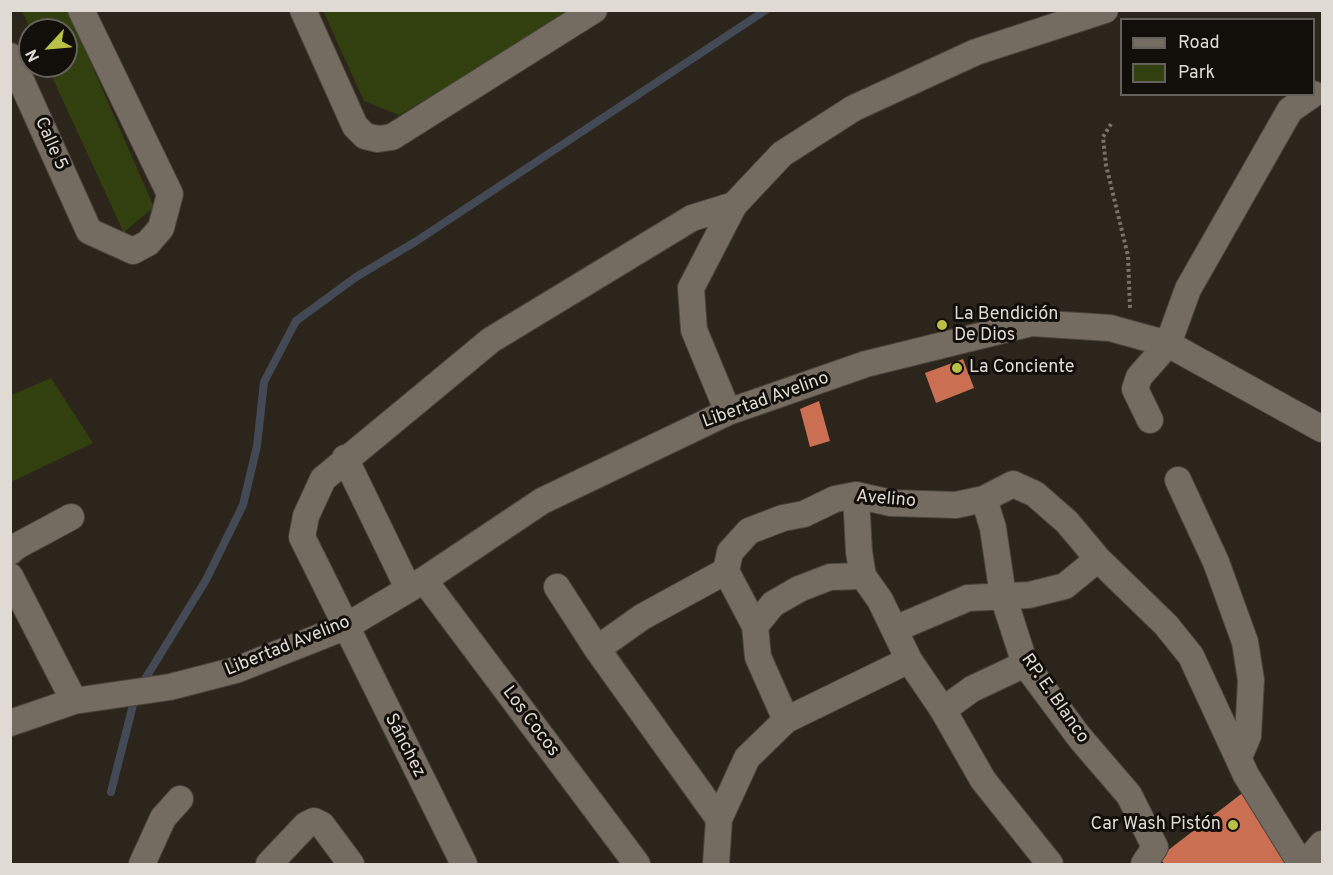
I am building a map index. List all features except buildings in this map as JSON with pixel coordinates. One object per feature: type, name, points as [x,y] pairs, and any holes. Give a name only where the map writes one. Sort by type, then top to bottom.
[{"type":"street","name":"Calle 5","points":[[10,56],[89,231],[133,251],[148,243],[160,228],[170,194],[81,10]]},
{"type":"street","points":[[303,10],[354,126],[365,136],[378,139],[392,137],[594,10]]},
{"type":"street","points":[[728,412],[694,330],[691,288],[734,206],[782,154],[854,108],[976,52],[1105,10]]},
{"type":"street","points":[[1150,420],[1135,389],[1145,369],[1168,344],[1188,289],[1290,110],[1310,96]]},
{"type":"street","name":"Sánchez","points":[[464,864],[302,537],[306,516],[323,478],[491,339],[692,219],[734,206]]},
{"type":"street","name":"Libertad Avelino","points":[[10,723],[74,701],[108,694],[170,687],[236,670],[345,627],[416,584],[542,501],[728,412],[866,364],[1032,323],[1110,328],[1168,344],[1323,429]]},
{"type":"street","name":"Los Cocos","points":[[345,458],[416,584],[637,864]]},
{"type":"street","points":[[1178,480],[1216,562],[1245,642],[1251,680],[1248,736],[1239,757]]},
{"type":"street","name":"Avelino","points":[[597,649],[728,561],[749,531],[783,518],[804,514],[835,499],[856,495],[891,503],[957,505],[984,499],[1013,484],[1035,494],[1067,522],[1098,559]]},
{"type":"street","points":[[856,495],[859,552],[863,576],[895,628],[909,660],[943,710],[983,780],[1050,864]]},
{"type":"street","name":"RP. E. Blanco","points":[[984,499],[993,528],[1003,596],[1025,664],[1080,738],[1129,795],[1149,856]]},
{"type":"street","points":[[10,552],[71,517]]},
{"type":"street","points":[[895,628],[968,598],[1029,595],[1065,586],[1098,559],[1166,626],[1191,656],[1246,775],[1272,820],[1303,864],[1323,844]]},
{"type":"street","points":[[728,561],[754,626],[758,657],[786,720]]},
{"type":"street","points":[[10,576],[74,701]]},
{"type":"street","points":[[754,626],[773,604],[799,589],[830,577],[863,576]]},
{"type":"street","points":[[557,587],[597,649],[719,819]]},
{"type":"street","points":[[716,864],[719,819],[747,758],[786,720],[909,660]]},
{"type":"street","points":[[943,710],[972,690],[1025,664]]},
{"type":"street","points":[[142,864],[163,818],[180,799]]},
{"type":"street","points":[[269,864],[306,825],[314,821],[322,825],[351,864]]},
{"type":"path","points":[[1111,124],[1103,137],[1112,197],[1128,256],[1132,298],[1126,332]]},
{"type":"green space","points":[[22,11],[68,11],[71,18],[25,18]]},
{"type":"green space","points":[[323,11],[578,11],[399,115],[364,101]]},
{"type":"green space","points":[[78,34],[154,207],[112,242],[123,231],[53,78],[78,78]]},
{"type":"green space","points":[[51,378],[93,443],[11,482],[11,395]]},
{"type":"waterway","points":[[142,684],[206,580],[243,505],[257,446],[264,382],[296,321],[356,277],[415,242],[766,10]]},
{"type":"waterway","points":[[111,792],[135,697]]},
{"type":"place","name":"La Bendición De Dios","points":[[942,325]]},
{"type":"place","name":"La Conciente","points":[[957,368]]},
{"type":"place","name":"Car Wash Pistón","points":[[1233,825]]}]
